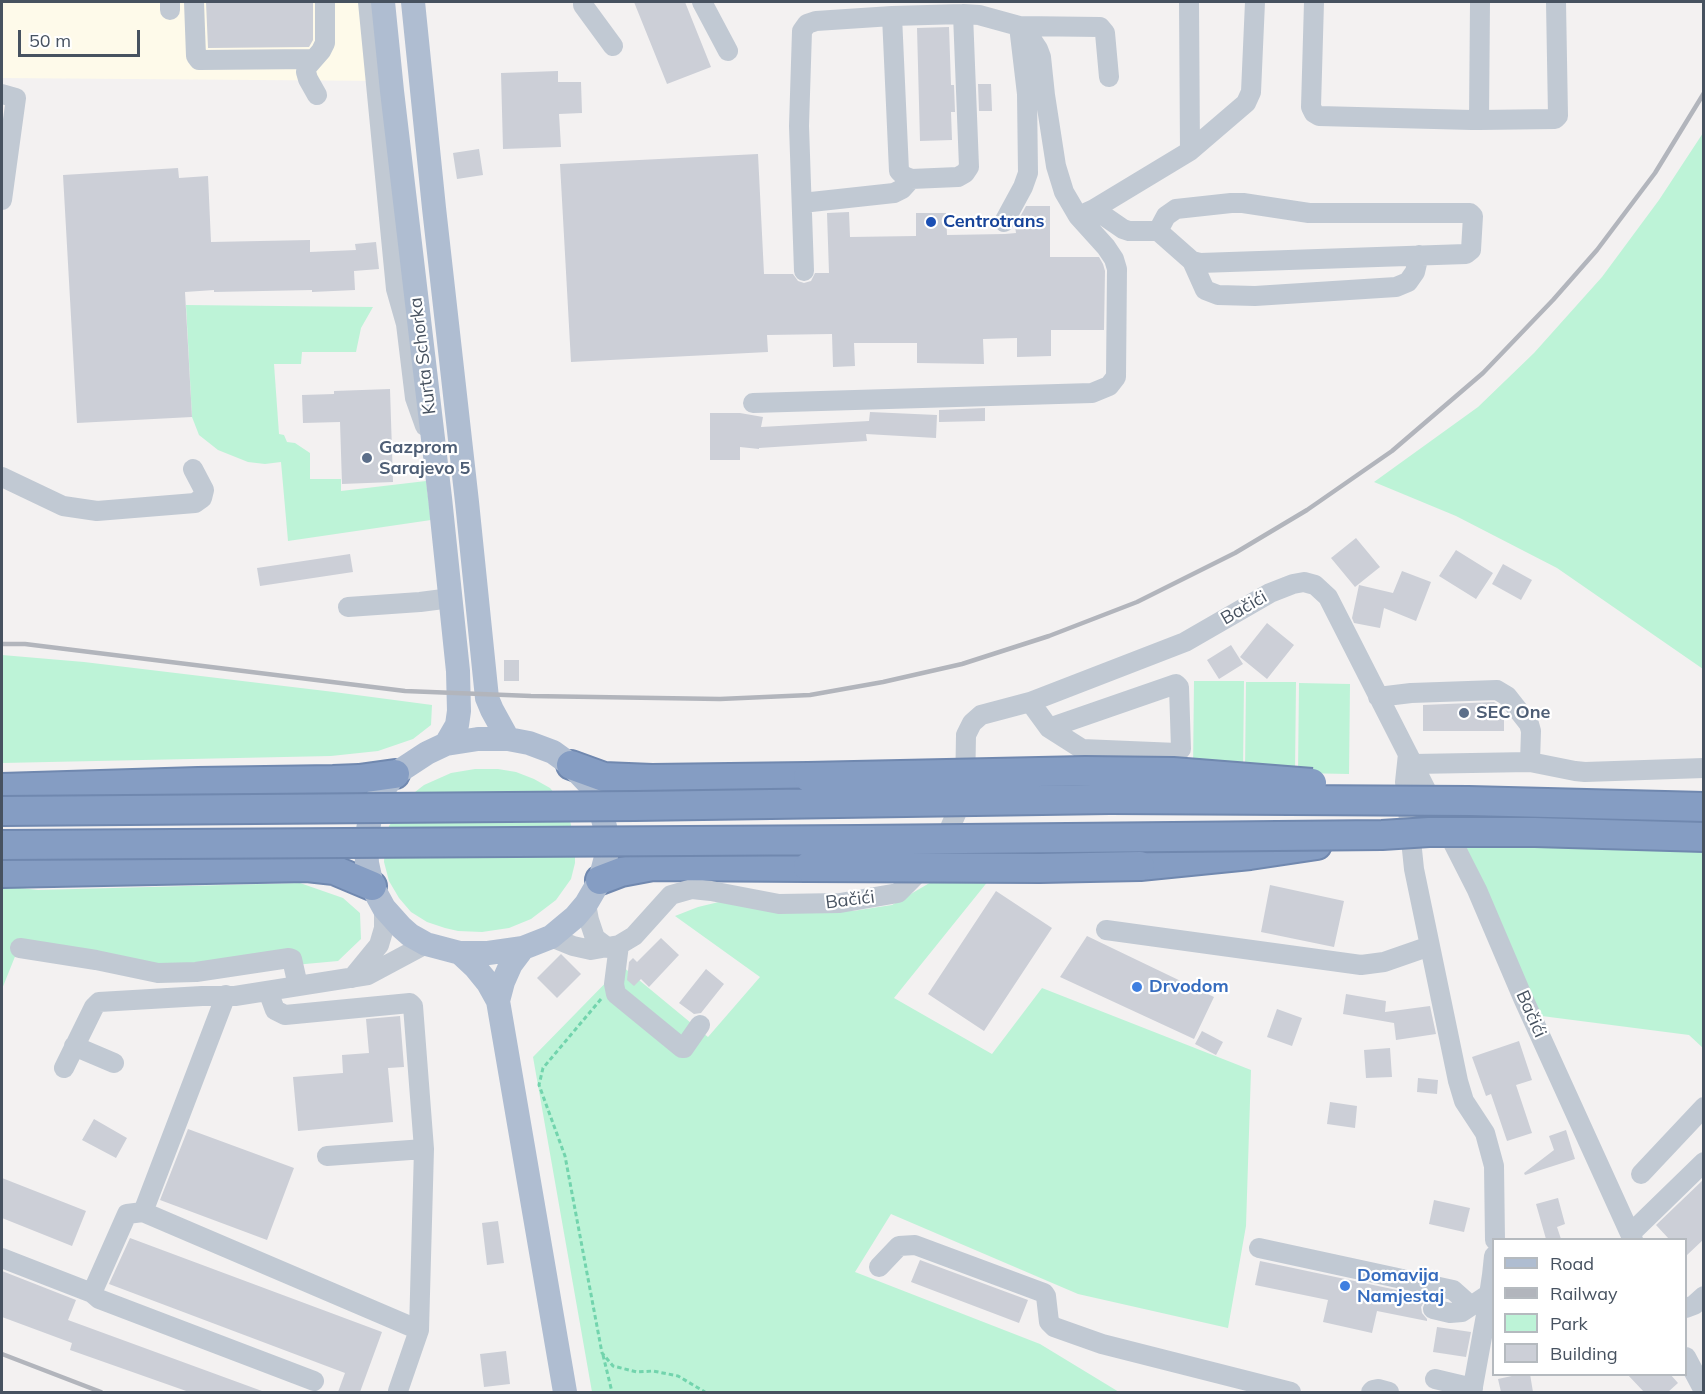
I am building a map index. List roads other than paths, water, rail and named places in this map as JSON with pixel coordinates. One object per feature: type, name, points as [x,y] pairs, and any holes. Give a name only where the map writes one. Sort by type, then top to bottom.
[{"type":"highway","points":[[572,765],[604,777],[652,779],[1085,771],[1173,772],[1381,788],[1704,796]]},
{"type":"highway","points":[[2,788],[342,780],[395,774]]},
{"type":"highway","points":[[2,811],[1110,799],[1481,802],[1704,807]]},
{"type":"highway","points":[[2,845],[858,840],[1382,835],[1429,832],[1535,832],[1704,837]]},
{"type":"highway","points":[[593,892],[621,873],[653,866],[1040,868],[1140,866],[1250,855],[1382,835]]},
{"type":"highway","points":[[2,873],[307,867],[334,870],[378,897]]},
{"type":"main road","name":"Kurta Schorka","points":[[383,2],[458,671],[457,725],[446,744]]},
{"type":"main road","name":"Kurta Schorka","points":[[413,2],[487,698],[508,739]]},
{"type":"main road","points":[[478,739],[508,739],[529,743],[552,752],[572,765],[588,784],[600,807],[606,831],[606,857],[593,892],[575,917],[551,937],[523,948],[488,953],[460,953],[426,944],[406,931],[378,897],[367,863],[366,842],[370,818],[379,795],[395,774],[427,753],[446,744],[478,739]]},
{"type":"main road","points":[[498,1001],[503,982],[523,948]]},
{"type":"main road","points":[[460,953],[488,983],[498,1001],[565,1392]]},
{"type":"street","points":[[194,2],[196,56],[199,60],[314,58]]},
{"type":"street","points":[[317,95],[306,72],[307,67],[325,43],[325,2]]},
{"type":"street","points":[[368,2],[396,289],[406,324],[415,398],[434,452]]},
{"type":"street","points":[[583,2],[613,46]]},
{"type":"street","points":[[702,2],[728,51]]},
{"type":"street","points":[[1190,2],[1190,151]]},
{"type":"street","points":[[1086,212],[1190,151],[1249,99],[1255,2]]},
{"type":"street","points":[[1314,2],[1311,107],[1314,113],[1319,116],[1479,120],[1555,119],[1558,116],[1556,2]]},
{"type":"street","points":[[1479,2],[1479,120]]},
{"type":"street","points":[[804,271],[799,126],[802,31],[807,24],[816,21],[892,16],[942,8],[963,14],[979,15],[996,11],[1019,26],[1038,48],[1041,57],[1056,166],[1064,192],[1086,212],[1123,229],[1158,231],[1192,261],[1205,290],[1218,295],[1255,296],[1396,287],[1408,282],[1415,272],[1419,255]]},
{"type":"street","points":[[892,16],[899,171],[911,179],[958,177],[969,167],[963,14]]},
{"type":"street","points":[[1019,26],[1100,27],[1105,33],[1108,77]]},
{"type":"street","points":[[1004,222],[1023,188],[1028,173],[1027,94],[1019,26]]},
{"type":"street","points":[[2,94],[15,98],[2,200]]},
{"type":"street","points":[[802,203],[894,193],[902,189],[911,179]]},
{"type":"street","points":[[1158,231],[1166,216],[1176,209],[1231,203],[1309,213],[1470,213],[1473,216],[1471,250],[1466,254],[1200,263],[1192,261]]},
{"type":"street","points":[[753,403],[1092,393],[1108,386],[1116,377],[1117,268],[1086,212]]},
{"type":"street","points":[[2,477],[63,506],[97,511],[195,503],[202,498],[204,490],[193,469]]},
{"type":"street","name":"Bačići","points":[[614,947],[634,936],[671,895],[692,889],[779,904],[840,903],[898,893],[940,851],[965,793],[966,735],[972,723],[981,715],[1030,702],[1185,642],[1269,593],[1304,582],[1316,585],[1328,597],[1477,890],[1523,998],[1632,1236]]},
{"type":"street","points":[[348,607],[451,598]]},
{"type":"street","points":[[1030,702],[1049,728],[1082,750],[1177,753],[1181,749],[1179,687],[1176,684],[1049,728]]},
{"type":"street","points":[[1378,697],[1411,693],[1497,690],[1503,692],[1532,731],[1530,762]]},
{"type":"street","points":[[1494,1238],[1494,1166],[1485,1133],[1464,1101],[1458,1082],[1414,869],[1406,782],[1410,759],[1530,762],[1586,772],[1704,768]]},
{"type":"street","points":[[593,892],[589,920],[595,938],[614,947]]},
{"type":"street","points":[[352,978],[379,945],[384,928],[378,897]]},
{"type":"street","points":[[1106,930],[1361,965],[1384,962],[1430,946]]},
{"type":"street","points":[[551,937],[591,950],[614,947]]},
{"type":"street","points":[[64,1068],[94,1007],[99,1002],[226,996],[352,978],[375,972],[426,944]]},
{"type":"street","points":[[614,947],[616,994],[682,1048],[700,1025]]},
{"type":"street","points":[[20,948],[158,973],[196,972],[289,958],[292,959],[298,986]]},
{"type":"street","points":[[268,991],[275,1010],[285,1015],[411,1003],[413,1006],[424,1149],[420,1330],[398,1391]]},
{"type":"street","points":[[143,1212],[226,996]]},
{"type":"street","points":[[74,1046],[114,1063]]},
{"type":"street","points":[[1641,1174],[1704,1107]]},
{"type":"street","points":[[327,1156],[424,1149]]},
{"type":"street","points":[[1632,1236],[1704,1162]]},
{"type":"street","points":[[92,1293],[127,1214],[143,1212],[420,1330]]},
{"type":"street","points":[[879,1268],[899,1246],[915,1245],[1044,1293],[1049,1322],[1054,1327],[1102,1344],[1291,1392]]},
{"type":"street","points":[[1259,1248],[1453,1290],[1471,1306]]},
{"type":"street","points":[[2,1258],[92,1293],[99,1299],[314,1381]]},
{"type":"street","points":[[1435,1379],[1472,1390],[1492,1275]]},
{"type":"street","points":[[1433,1309],[1450,1313],[1462,1312],[1489,1294]]},
{"type":"street","points":[[1687,1359],[1704,1391]]},
{"type":"street","points":[[1371,1392],[1378,1389],[1389,1392]]},
{"type":"railway","points":[[2,644],[25,644],[405,691],[720,699],[810,695],[883,682],[962,664],[1049,636],[1137,602],[1235,553],[1307,510],[1392,451],[1483,373],[1597,250],[1655,173],[1704,93]]},
{"type":"railway","points":[[2,1354],[101,1392]]},
{"type":"place","name":"Centrotrans","points":[[931,222]]},
{"type":"place","name":"Gazprom Sarajevo 5","points":[[367,458]]},
{"type":"place","name":"SEC One","points":[[1464,713]]},
{"type":"place","name":"Drvodom","points":[[1137,987]]},
{"type":"place","name":"Domavija Namjestaj","points":[[1345,1286]]}]
